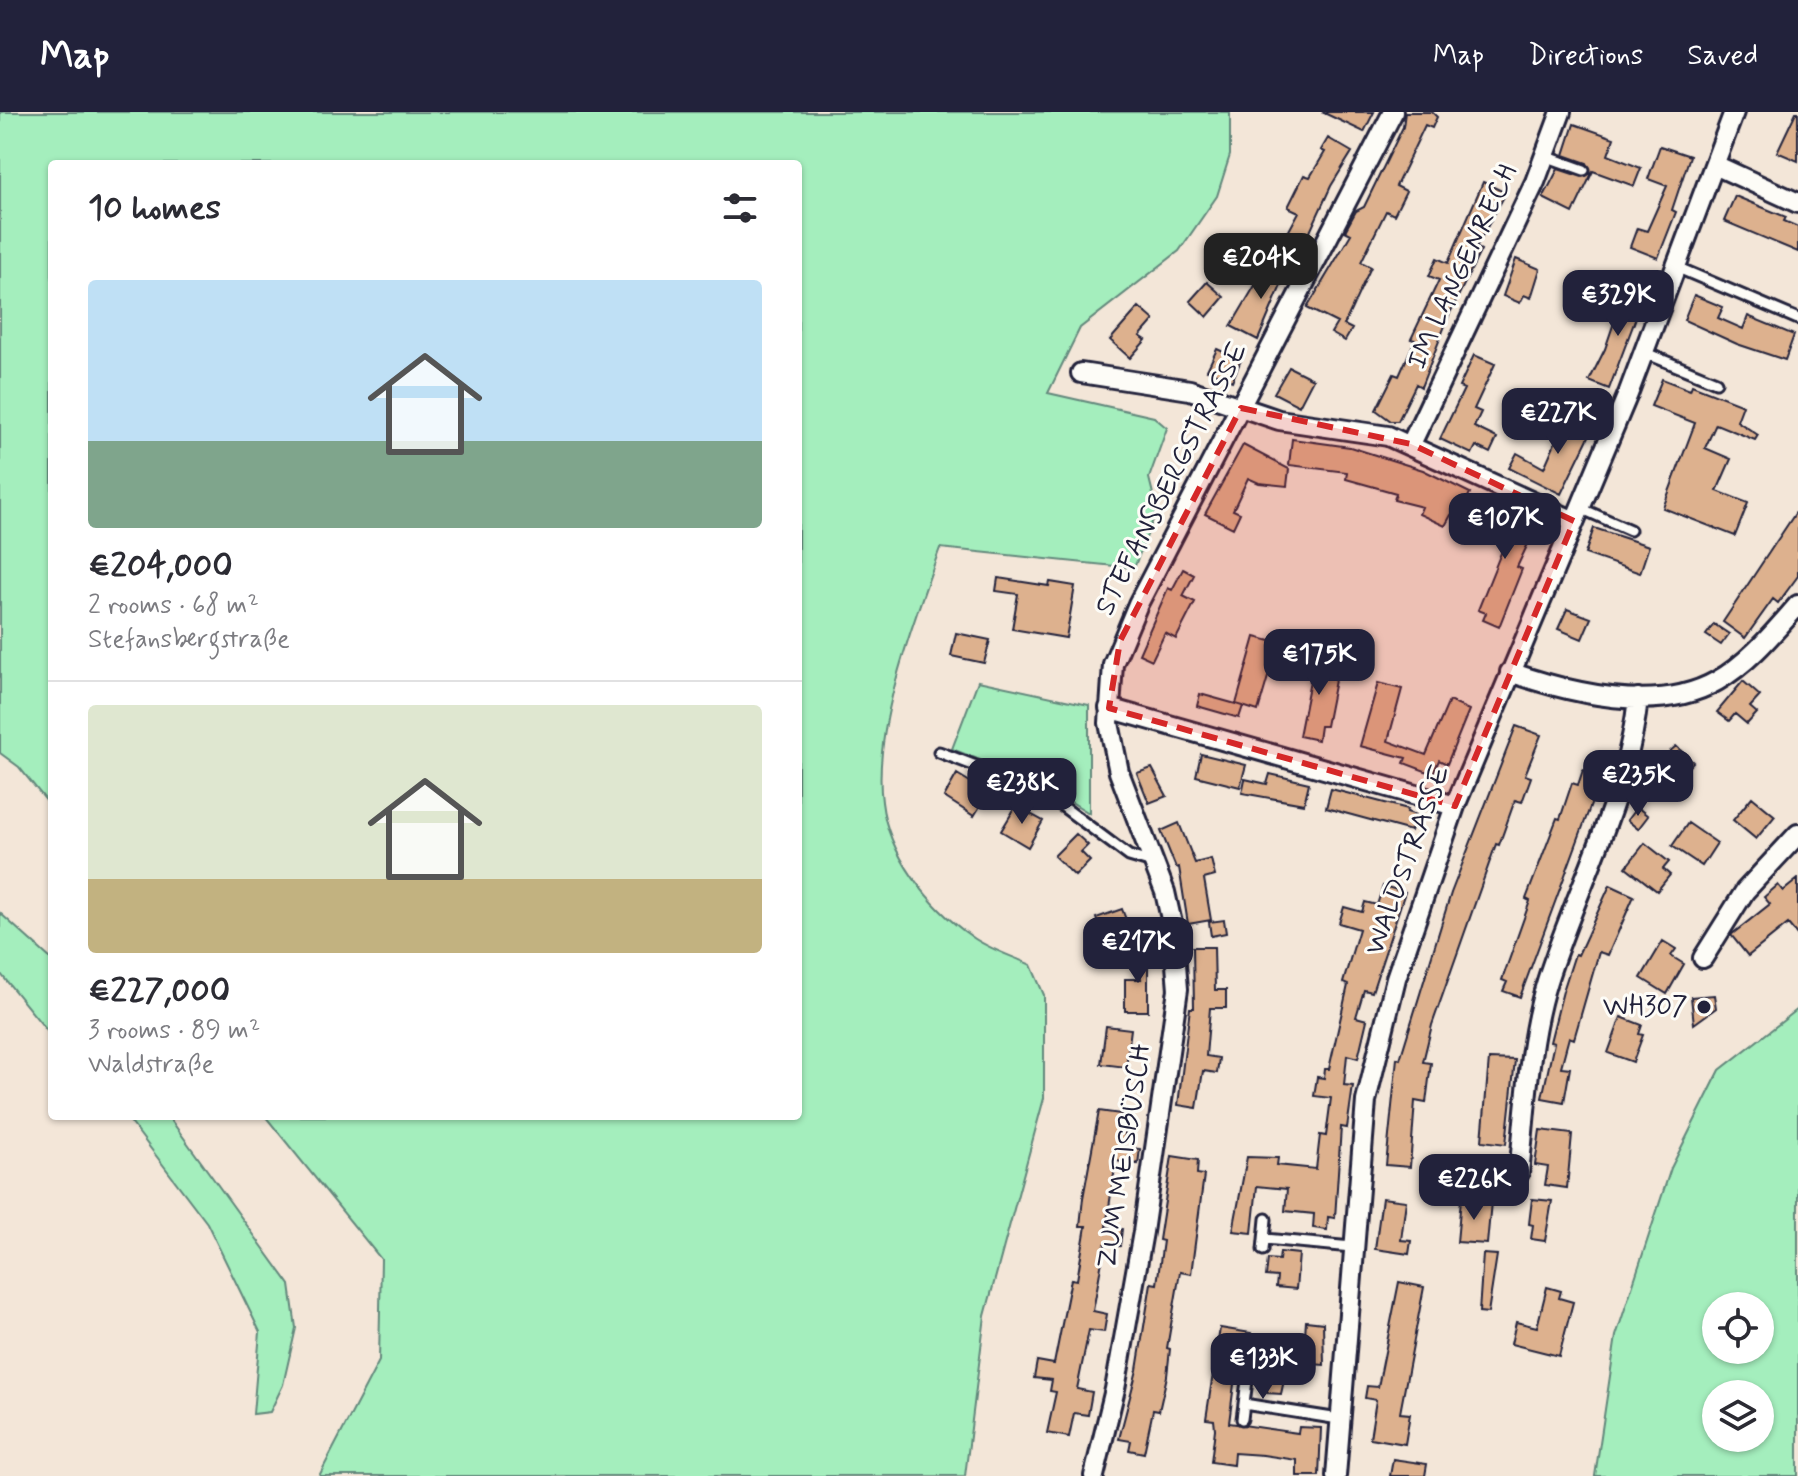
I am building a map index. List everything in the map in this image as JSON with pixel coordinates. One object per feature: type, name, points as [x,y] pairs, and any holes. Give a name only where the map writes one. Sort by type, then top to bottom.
[{"type":"street","name":"STEFANSBERGSTRASSE","points":[[1109,708],[1113,664],[1120,641],[1393,112]]},
{"type":"street","name":"IM LANGENRECH","points":[[1411,444],[1545,156],[1561,112]]},
{"type":"street","name":"WALDSTRASSE","points":[[1336,1476],[1366,1101],[1396,978],[1455,806],[1643,352],[1734,112]]},
{"type":"street","points":[[1715,165],[1798,203]]},
{"type":"street","points":[[1081,373],[1190,390],[1279,420],[1388,436],[1577,514]]},
{"type":"street","points":[[1510,672],[1588,692],[1638,698],[1696,691],[1717,681],[1748,658],[1798,605]]},
{"type":"street","points":[[1519,1173],[1541,1007],[1561,937],[1619,789],[1638,698]]},
{"type":"street","points":[[1109,708],[1455,806]]},
{"type":"street","name":"ZUM MEISBÜSCH","points":[[1094,1476],[1115,1389],[1177,1002],[1173,928],[1156,864],[1119,772],[1111,740],[1109,708]]},
{"type":"street","points":[[1703,958],[1745,891],[1798,834]]},
{"type":"lane","points":[[1545,156],[1584,170]]},
{"type":"lane","points":[[1676,267],[1798,319]]},
{"type":"lane","points":[[1643,352],[1716,382]]},
{"type":"lane","points":[[1577,514],[1630,530]]},
{"type":"lane","points":[[939,752],[1042,791],[1129,856],[1156,864]]},
{"type":"lane","points":[[1263,1250],[1266,1219]]},
{"type":"lane","points":[[1265,1239],[1352,1247]]},
{"type":"lane","points":[[1242,1419],[1248,1373]]},
{"type":"lane","points":[[1244,1404],[1339,1419]]},
{"type":"highlighted area","points":[[1241,408],[1411,444],[1574,521],[1455,806],[1109,708],[1120,641]]},
{"type":"green space","points":[[0,112],[1230,112],[1230,155],[1217,196],[1179,251],[1080,328],[1048,393],[1154,417],[1167,428],[1149,478],[1157,510],[1134,568],[940,548],[908,639],[889,708],[883,741],[882,802],[886,821],[902,860],[926,895],[955,924],[985,945],[1031,965],[1044,995],[1044,1098],[985,1316],[965,1476],[319,1476],[379,1361],[381,1259],[268,1120],[802,1120],[802,160],[48,160],[48,803],[19,767],[0,753]]},
{"type":"green space","points":[[978,681],[1089,705],[1089,813],[1042,784],[952,749]]},
{"type":"green space","points":[[0,913],[48,956],[48,1032],[0,973]]},
{"type":"green space","points":[[1798,1009],[1798,1476],[1595,1476],[1616,1336],[1671,1168],[1720,1070]]},
{"type":"green space","points":[[129,1120],[171,1120],[290,1285],[296,1328],[283,1385],[270,1412],[253,1414],[260,1332],[207,1223]]},
{"type":"building","points":[[1322,112],[1374,112],[1364,132]]},
{"type":"building","points":[[1405,112],[1432,112],[1437,117],[1432,128],[1425,125],[1396,186],[1406,191],[1394,215],[1386,211],[1361,262],[1371,267],[1344,325],[1352,329],[1345,341],[1331,333],[1337,323],[1307,308],[1351,234],[1345,231],[1356,211],[1364,207],[1403,127]]},
{"type":"building","points":[[1798,112],[1798,161],[1777,152]]},
{"type":"building","points":[[1574,124],[1614,138],[1608,155],[1641,168],[1634,186],[1593,171],[1573,213],[1543,198],[1558,169],[1582,177],[1591,173],[1587,163],[1564,155]]},
{"type":"building","points":[[1328,138],[1352,152],[1331,186],[1304,245],[1286,236],[1299,212],[1288,207],[1304,175],[1310,177],[1325,152],[1321,150]]},
{"type":"building","points":[[1660,146],[1690,156],[1672,210],[1676,212],[1658,258],[1630,247],[1637,228],[1647,231],[1667,186],[1648,179]]},
{"type":"building","points":[[1483,182],[1506,193],[1476,247],[1481,250],[1450,313],[1421,387],[1416,384],[1398,421],[1391,421],[1376,410],[1394,374],[1399,376],[1415,340],[1411,339],[1439,280],[1429,276],[1437,258],[1448,263]]},
{"type":"building","points":[[1735,196],[1786,217],[1784,221],[1798,227],[1798,252],[1724,221]]},
{"type":"building","points":[[1516,259],[1540,269],[1531,298],[1524,295],[1520,303],[1503,296]]},
{"type":"building","points":[[1270,260],[1288,269],[1258,340],[1231,326]]},
{"type":"building","points":[[1207,282],[1224,297],[1207,317],[1190,301]]},
{"type":"building","points":[[1632,286],[1646,291],[1609,389],[1589,381],[1605,349],[1624,293],[1629,295]]},
{"type":"building","points":[[1694,295],[1723,307],[1718,318],[1743,329],[1748,316],[1794,335],[1785,360],[1737,344],[1684,320]]},
{"type":"building","points":[[1139,307],[1154,320],[1140,336],[1146,340],[1130,358],[1110,340]]},
{"type":"building","points":[[1217,349],[1241,360],[1232,381],[1207,370]]},
{"type":"building","points":[[1474,355],[1495,364],[1474,409],[1481,412],[1474,427],[1497,438],[1490,453],[1476,446],[1472,454],[1440,439],[1464,389],[1459,387]]},
{"type":"building","points":[[1289,367],[1313,379],[1299,406],[1274,393]]},
{"type":"building","points":[[1662,379],[1690,390],[1692,385],[1743,405],[1737,421],[1758,435],[1755,440],[1716,424],[1705,448],[1731,459],[1717,491],[1748,503],[1735,536],[1663,508],[1695,423],[1651,406]]},
{"type":"building","points":[[1568,413],[1595,424],[1561,494],[1509,468],[1517,453],[1544,468]]},
{"type":"building","points":[[1292,439],[1350,447],[1423,470],[1470,493],[1458,518],[1451,515],[1445,526],[1419,514],[1422,507],[1394,500],[1396,493],[1346,479],[1347,472],[1289,465]]},
{"type":"building","points":[[1243,445],[1289,469],[1287,486],[1259,483],[1248,478],[1233,510],[1240,513],[1233,528],[1205,514]]},
{"type":"building","points":[[1490,503],[1537,525],[1517,567],[1522,569],[1499,627],[1483,620],[1486,613],[1478,610],[1507,538],[1480,522]]},
{"type":"building","points":[[1798,509],[1798,576],[1778,603],[1773,599],[1745,638],[1723,622]]},
{"type":"building","points":[[1594,528],[1649,546],[1640,573],[1585,554]]},
{"type":"building","points":[[1183,569],[1194,575],[1183,596],[1195,602],[1176,639],[1165,633],[1152,660],[1139,654],[1168,588],[1172,590]]},
{"type":"building","points":[[998,578],[1049,586],[1050,582],[1075,586],[1066,638],[1012,629],[1018,594],[996,591]]},
{"type":"building","points":[[1567,609],[1591,618],[1582,639],[1558,629]]},
{"type":"building","points":[[1714,624],[1729,634],[1721,645],[1706,635]]},
{"type":"building","points":[[956,633],[990,640],[984,663],[951,656]]},
{"type":"building","points":[[1255,637],[1278,643],[1258,711],[1236,704]]},
{"type":"building","points":[[1315,655],[1339,660],[1326,726],[1320,726],[1318,740],[1299,736]]},
{"type":"building","points":[[1743,681],[1760,696],[1750,707],[1757,713],[1747,724],[1735,714],[1729,721],[1717,712]]},
{"type":"building","points":[[1378,683],[1402,689],[1388,741],[1426,755],[1449,701],[1469,710],[1447,764],[1439,760],[1433,774],[1404,763],[1406,758],[1360,746]]},
{"type":"building","points":[[1200,694],[1243,706],[1239,718],[1197,706]]},
{"type":"building","points":[[1516,726],[1541,735],[1525,775],[1531,777],[1522,802],[1515,800],[1499,845],[1496,844],[1432,1025],[1423,1062],[1431,1063],[1426,1103],[1415,1101],[1410,1167],[1386,1165],[1397,1058],[1400,1059],[1451,893]]},
{"type":"building","points":[[1676,746],[1693,762],[1678,778],[1674,775],[1665,784],[1658,777],[1651,785],[1642,776]]},
{"type":"building","points":[[1201,754],[1246,765],[1240,787],[1196,776]]},
{"type":"building","points":[[1152,768],[1167,796],[1149,803],[1137,773]]},
{"type":"building","points":[[1583,770],[1597,775],[1592,789],[1596,791],[1520,997],[1503,991],[1507,982],[1502,980],[1530,901],[1526,899],[1557,818],[1560,819],[1572,783],[1578,785]]},
{"type":"building","points":[[957,774],[988,793],[974,816],[944,797]]},
{"type":"building","points":[[1270,774],[1309,783],[1304,804],[1242,793],[1245,779],[1267,784]]},
{"type":"building","points":[[1331,789],[1408,809],[1407,812],[1416,815],[1411,831],[1326,808]]},
{"type":"building","points":[[1752,797],[1775,816],[1756,839],[1733,820]]},
{"type":"building","points":[[1016,806],[1043,821],[1028,847],[1001,831]]},
{"type":"building","points":[[1637,807],[1648,816],[1638,829],[1627,820]]},
{"type":"building","points":[[1179,823],[1195,863],[1211,859],[1215,876],[1204,879],[1211,920],[1188,924],[1179,867],[1176,868],[1161,831]]},
{"type":"building","points":[[1688,823],[1717,843],[1702,866],[1672,846]]},
{"type":"building","points":[[1076,834],[1088,845],[1081,852],[1090,861],[1075,876],[1054,856]]},
{"type":"building","points":[[1645,843],[1669,862],[1663,869],[1670,875],[1657,891],[1626,867]]},
{"type":"building","points":[[1798,879],[1798,936],[1788,924],[1748,956],[1731,935],[1770,904],[1764,897],[1778,885],[1783,891]]},
{"type":"building","points":[[1610,885],[1634,896],[1608,955],[1599,952],[1574,1039],[1569,1037],[1561,1067],[1570,1068],[1564,1102],[1542,1098],[1554,1043],[1550,1042],[1563,991],[1575,954],[1578,955]]},
{"type":"building","points":[[1383,886],[1405,892],[1372,992],[1364,990],[1356,1017],[1367,1020],[1358,1058],[1347,1055],[1344,1085],[1353,1086],[1347,1128],[1341,1127],[1335,1218],[1328,1217],[1327,1230],[1313,1228],[1314,1214],[1285,1211],[1287,1189],[1257,1186],[1252,1233],[1233,1231],[1247,1157],[1278,1158],[1277,1165],[1316,1169],[1320,1135],[1326,1136],[1331,1098],[1314,1096],[1317,1077],[1324,1078],[1325,1069],[1329,1069],[1348,985],[1343,983],[1359,929],[1339,923],[1344,907],[1362,912],[1365,902],[1377,905]]},
{"type":"building","points":[[1122,909],[1131,933],[1103,937],[1096,918]]},
{"type":"building","points":[[1224,920],[1226,933],[1211,936],[1209,922]]},
{"type":"building","points":[[1663,941],[1676,949],[1671,956],[1684,964],[1667,994],[1641,978]]},
{"type":"building","points":[[1193,947],[1214,947],[1215,990],[1226,990],[1226,1008],[1210,1008],[1206,1056],[1219,1058],[1217,1073],[1203,1071],[1197,1108],[1178,1105],[1190,1008],[1194,1008]]},
{"type":"building","points":[[1134,948],[1148,948],[1148,1011],[1125,1011],[1125,979],[1141,979]]},
{"type":"building","name":"WH307","points":[[1714,995],[1716,1008],[1694,1024],[1691,997]]},
{"type":"building","points":[[1621,1017],[1642,1025],[1639,1034],[1643,1035],[1633,1062],[1608,1053]]},
{"type":"building","points":[[1106,1026],[1131,1029],[1126,1067],[1101,1064]]},
{"type":"building","points":[[1489,1059],[1515,1060],[1506,1144],[1482,1141]]},
{"type":"building","points":[[1099,1111],[1128,1115],[1123,1147],[1140,1149],[1138,1164],[1116,1161],[1106,1227],[1122,1229],[1120,1246],[1105,1244],[1093,1311],[1107,1314],[1104,1332],[1089,1330],[1077,1389],[1092,1392],[1088,1415],[1074,1413],[1069,1437],[1047,1433],[1056,1392],[1050,1391],[1052,1380],[1034,1378],[1037,1361],[1054,1364],[1071,1279],[1077,1280],[1086,1226],[1080,1226],[1083,1198]]},
{"type":"building","points":[[1540,1130],[1572,1134],[1567,1188],[1545,1185],[1548,1167],[1535,1165]]},
{"type":"building","points":[[1172,1156],[1198,1160],[1197,1174],[1204,1175],[1191,1274],[1180,1272],[1167,1348],[1170,1349],[1167,1376],[1159,1411],[1153,1410],[1144,1453],[1129,1450],[1131,1441],[1119,1439],[1137,1370],[1151,1283],[1157,1284],[1163,1241],[1159,1240]]},
{"type":"building","points":[[1382,1198],[1406,1201],[1401,1240],[1411,1241],[1409,1254],[1375,1249]]},
{"type":"building","points":[[1461,1199],[1491,1202],[1487,1244],[1457,1242]]},
{"type":"building","points":[[1532,1199],[1552,1201],[1545,1241],[1531,1239]]},
{"type":"building","points":[[1280,1252],[1299,1254],[1296,1289],[1276,1287],[1277,1277],[1266,1276],[1268,1259],[1279,1260]]},
{"type":"building","points":[[1483,1254],[1497,1255],[1488,1313],[1479,1312]]},
{"type":"building","points":[[1399,1282],[1424,1287],[1400,1413],[1410,1414],[1405,1444],[1370,1438],[1376,1400],[1365,1398],[1367,1386],[1378,1387]]},
{"type":"building","points":[[1547,1287],[1561,1291],[1559,1298],[1573,1302],[1559,1356],[1511,1344],[1516,1322],[1537,1327]]},
{"type":"building","points":[[1306,1321],[1323,1323],[1324,1365],[1288,1362],[1281,1394],[1267,1393],[1266,1358],[1238,1353],[1229,1423],[1298,1433],[1299,1427],[1321,1428],[1319,1476],[1297,1476],[1297,1460],[1263,1455],[1234,1453],[1233,1465],[1211,1462],[1214,1420],[1206,1419],[1220,1328],[1251,1333],[1250,1342],[1304,1348]]},
{"type":"building","points":[[1393,1459],[1427,1464],[1425,1476],[1390,1476]]},
{"type":"place","name":"WH307","points":[[1704,1007]]}]
